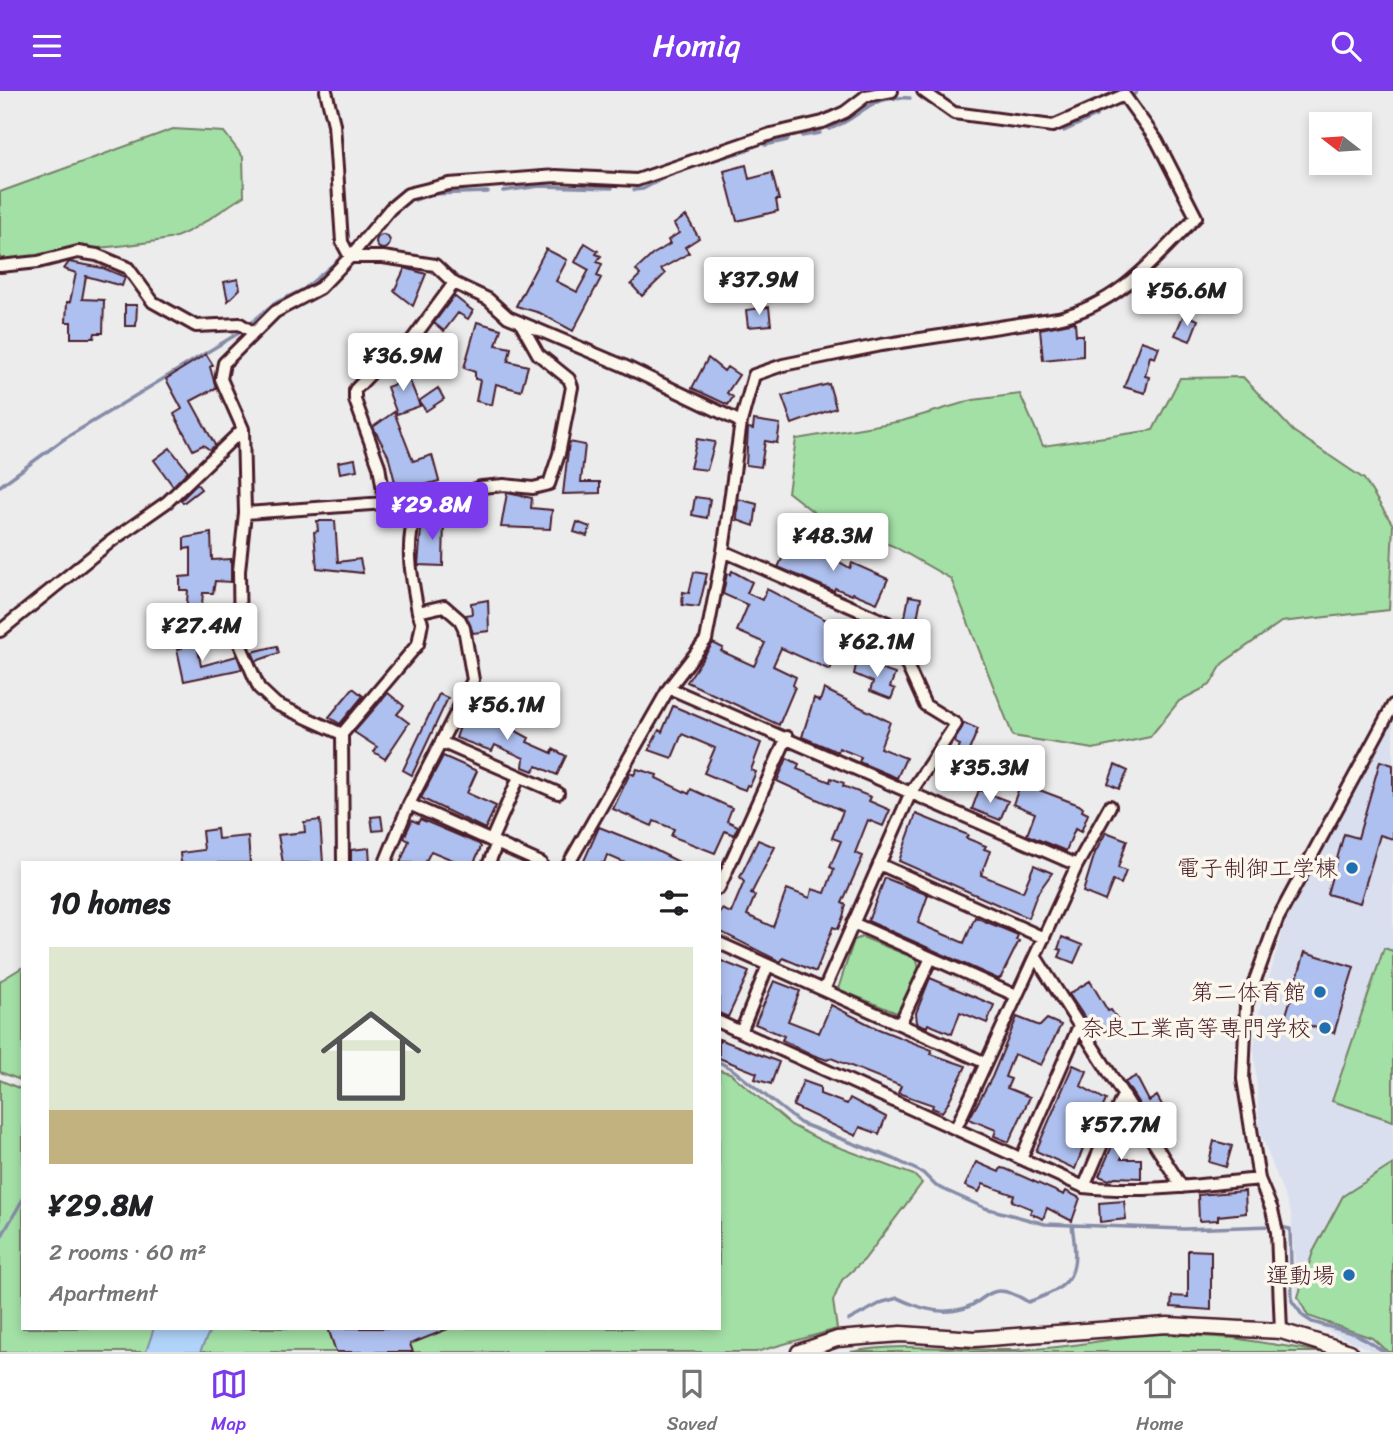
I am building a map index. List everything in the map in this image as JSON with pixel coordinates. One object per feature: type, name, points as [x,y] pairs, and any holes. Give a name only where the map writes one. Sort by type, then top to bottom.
[{"type":"street","points":[[326,91],[334,124],[342,242],[350,257]]},
{"type":"street","points":[[342,734],[276,704],[260,688],[240,644],[239,571],[245,513],[243,429],[221,379],[224,363],[249,330],[275,312],[320,288],[390,209],[408,194],[449,184],[556,176],[637,180],[771,134],[823,122],[845,112],[866,96],[892,91]]},
{"type":"street","points":[[570,861],[668,688],[706,640],[723,551],[741,422],[754,375],[881,345],[1083,312],[1117,293],[1196,217],[1157,141],[1125,93],[1052,127],[954,113],[923,91]]},
{"type":"street","points":[[0,265],[38,262],[79,252],[97,255],[128,268],[153,302],[196,326],[249,330]]},
{"type":"street","points":[[350,257],[383,257],[435,265],[454,283],[488,299],[495,308],[520,322],[624,366],[741,422]]},
{"type":"street","points":[[385,503],[379,467],[355,400],[355,390],[375,369],[406,348],[454,283]]},
{"type":"street","points":[[245,513],[385,503],[445,502],[481,487],[504,485],[533,488],[549,484],[559,454],[572,387],[569,379],[538,354],[520,322]]},
{"type":"street","points":[[0,631],[110,542],[167,502],[243,429]]},
{"type":"street","points":[[343,861],[342,734],[418,644],[422,623],[410,568],[408,535],[417,504]]},
{"type":"street","points":[[723,551],[888,623],[925,705],[956,724],[911,792],[824,990]]},
{"type":"street","points":[[386,861],[409,804],[473,680],[466,637],[460,620],[444,605],[418,612]]},
{"type":"street","points":[[668,688],[787,737],[1077,865]]},
{"type":"street","points":[[1280,1331],[1277,1232],[1258,1179],[1243,1079],[1246,1005],[1277,920],[1393,705]]},
{"type":"street","points":[[721,884],[787,737]]},
{"type":"street","points":[[441,742],[558,793]]},
{"type":"street","points":[[489,861],[519,776]]},
{"type":"street","points":[[409,804],[537,861]]},
{"type":"street","points":[[956,1128],[1077,865],[1110,806]]},
{"type":"street","points":[[879,864],[1044,938]]},
{"type":"street","points":[[853,923],[1017,996]]},
{"type":"street","points":[[721,944],[986,1063]]},
{"type":"street","points":[[1035,956],[1182,1187]]},
{"type":"street","points":[[900,1024],[931,958]]},
{"type":"street","points":[[741,1031],[768,965]]},
{"type":"street","points":[[721,1023],[1084,1187],[1111,1190],[1182,1187],[1258,1179]]},
{"type":"street","points":[[1021,1159],[1079,1026]]},
{"type":"street","points":[[1084,1187],[1123,1095]]},
{"type":"street","points":[[799,1352],[837,1339],[901,1334],[975,1339],[1167,1325],[1280,1331],[1350,1352]]},
{"type":"shaded area","name":"奈良工業高等専門学校","points":[[1393,716],[1393,1352],[1375,1352],[1299,1317],[1291,1213],[1260,1132],[1254,1047],[1260,1009],[1289,908],[1343,813]]},
{"type":"green space","points":[[173,129],[224,132],[243,157],[244,196],[197,227],[169,239],[42,255],[0,267],[0,192]]},
{"type":"green space","points":[[1243,377],[1293,431],[1364,479],[1393,525],[1389,610],[1281,622],[1223,663],[1210,685],[1179,701],[1150,737],[1093,749],[1013,736],[951,579],[893,546],[825,521],[788,492],[796,439],[902,421],[973,400],[1020,394],[1043,446],[1153,430],[1180,378]]},
{"type":"green space","points":[[862,937],[917,959],[919,970],[897,1013],[838,989],[854,940]]},
{"type":"green space","points":[[1384,948],[1393,951],[1393,1121],[1332,1101]]},
{"type":"green space","points":[[21,968],[21,1080],[0,1072],[0,981]]},
{"type":"green space","points":[[721,1071],[730,1073],[791,1125],[822,1141],[914,1175],[922,1183],[864,1260],[842,1280],[833,1301],[837,1329],[756,1352],[0,1352],[0,1080],[21,1089],[21,1330],[721,1330]]},
{"type":"green space","name":"運動場","points":[[1393,1164],[1393,1352],[1388,1352],[1372,1338],[1308,1316],[1298,1297],[1313,1252],[1343,1196]]},
{"type":"green space","points":[[1149,1333],[1233,1338],[1322,1352],[850,1352],[889,1347],[1006,1350],[1042,1348]]},
{"type":"water","points":[[153,1330],[210,1330],[200,1352],[146,1352]]},
{"type":"building","points":[[746,165],[749,179],[772,173],[779,200],[776,200],[778,211],[737,221],[724,171]]},
{"type":"building","points":[[686,216],[699,238],[685,247],[689,253],[661,269],[665,274],[642,296],[631,284],[640,275],[636,270],[652,255],[670,244],[668,240],[679,233],[674,224]]},
{"type":"building","points":[[383,235],[388,237],[388,247],[383,249],[378,247],[376,242],[378,237]]},
{"type":"building","points":[[585,243],[601,256],[597,262],[602,264],[597,276],[601,278],[573,331],[540,313],[516,306],[546,249],[567,260],[556,281],[577,292],[589,270],[575,262]]},
{"type":"building","points":[[69,262],[103,268],[125,277],[122,286],[86,276],[82,299],[104,300],[103,333],[95,333],[94,338],[71,338],[71,322],[66,322],[67,302],[70,302],[76,273],[64,269]]},
{"type":"building","points":[[405,268],[426,274],[413,306],[394,291]]},
{"type":"building","points":[[238,279],[240,289],[228,301],[224,282]]},
{"type":"building","points":[[454,296],[473,311],[468,319],[458,313],[444,331],[434,323]]},
{"type":"building","points":[[125,305],[137,305],[136,326],[125,326]]},
{"type":"building","points":[[769,307],[771,325],[748,327],[746,310]]},
{"type":"building","points":[[1184,314],[1198,320],[1190,341],[1175,335]]},
{"type":"building","points":[[477,322],[501,329],[496,345],[511,348],[508,361],[528,366],[521,391],[496,384],[492,405],[476,401],[480,380],[475,379],[475,372],[464,368]]},
{"type":"building","points":[[1075,322],[1076,335],[1083,335],[1083,356],[1043,360],[1040,329]]},
{"type":"building","points":[[1141,341],[1159,347],[1155,358],[1150,356],[1145,376],[1149,377],[1145,393],[1124,387]]},
{"type":"building","points":[[415,349],[441,368],[434,377],[407,357]]},
{"type":"building","points":[[206,354],[213,365],[210,367],[216,388],[191,401],[215,445],[210,450],[203,445],[193,450],[174,414],[182,409],[166,379]]},
{"type":"building","points":[[708,358],[724,371],[727,367],[739,375],[727,393],[733,397],[728,405],[692,388]]},
{"type":"building","points":[[403,364],[420,406],[397,414],[387,387],[403,381],[394,372]]},
{"type":"building","points":[[829,384],[836,408],[792,424],[782,396]]},
{"type":"building","points":[[438,388],[444,399],[426,411],[419,401]]},
{"type":"building","points":[[394,412],[413,461],[432,455],[439,481],[420,486],[422,497],[394,494],[392,482],[395,482],[388,455],[373,427]]},
{"type":"building","points":[[754,420],[780,424],[777,443],[765,441],[761,467],[746,465],[748,428],[753,429]]},
{"type":"building","points":[[697,439],[715,442],[707,470],[690,468]]},
{"type":"building","points":[[569,442],[585,445],[581,482],[600,482],[600,493],[563,494]]},
{"type":"building","points":[[170,448],[188,471],[173,486],[154,460]]},
{"type":"building","points":[[355,459],[357,470],[340,473],[338,462]]},
{"type":"building","points":[[197,484],[201,489],[183,503],[181,500]]},
{"type":"building","points":[[507,493],[532,498],[531,508],[552,510],[550,529],[501,527]]},
{"type":"building","points":[[695,497],[710,499],[707,518],[692,515]]},
{"type":"building","points":[[738,499],[757,504],[754,526],[737,520]]},
{"type":"building","points":[[422,518],[444,518],[443,566],[418,565]]},
{"type":"building","points":[[317,521],[335,521],[338,562],[360,559],[363,573],[317,568],[314,532],[318,531]]},
{"type":"building","points":[[577,522],[590,527],[587,536],[574,532]]},
{"type":"building","points":[[211,533],[212,560],[231,559],[231,582],[215,581],[213,593],[203,593],[201,615],[189,614],[186,612],[188,590],[180,590],[180,577],[191,576],[191,548],[184,549],[184,538]]},
{"type":"building","points":[[790,543],[804,550],[810,545],[850,568],[852,563],[888,579],[877,603],[853,593],[852,595],[835,588],[834,591],[778,567]]},
{"type":"building","points":[[732,571],[752,582],[747,593],[762,600],[767,589],[859,637],[852,652],[841,646],[830,670],[781,648],[773,666],[796,677],[793,685],[795,687],[779,725],[687,682],[713,643],[723,648],[721,651],[754,666],[765,643],[737,631],[748,605],[723,594],[727,573],[730,575]]},
{"type":"building","points":[[694,572],[707,574],[699,607],[682,605],[683,592],[689,593]]},
{"type":"building","points":[[909,596],[921,598],[916,624],[904,622]]},
{"type":"building","points":[[488,600],[489,631],[473,633],[466,615],[472,614],[471,603]]},
{"type":"building","points":[[220,616],[223,642],[204,643],[201,617]]},
{"type":"building","points":[[196,639],[201,666],[237,656],[242,669],[184,681],[177,649],[182,648],[181,640]]},
{"type":"building","points":[[277,646],[279,653],[256,661],[252,652]]},
{"type":"building","points":[[857,661],[895,674],[890,687],[895,689],[891,699],[870,691],[873,682],[854,674]]},
{"type":"building","points":[[353,688],[363,696],[340,724],[329,717]]},
{"type":"building","points":[[824,689],[890,722],[880,748],[906,758],[897,778],[859,762],[861,757],[839,748],[838,752],[802,737],[814,698],[820,701]]},
{"type":"building","points":[[388,693],[404,706],[397,714],[409,723],[385,759],[374,752],[377,747],[354,732]]},
{"type":"building","points":[[439,694],[448,698],[412,775],[403,770]]},
{"type":"building","points":[[673,706],[761,743],[751,770],[756,772],[750,786],[747,785],[745,790],[704,773],[715,748],[682,734],[672,758],[649,750],[659,730],[662,732]]},
{"type":"building","points":[[466,710],[507,726],[529,738],[527,742],[552,753],[553,749],[566,756],[557,775],[537,766],[533,771],[523,767],[524,758],[495,745],[492,751],[456,738]]},
{"type":"building","points":[[964,723],[978,729],[968,753],[974,755],[965,777],[949,771],[960,745],[955,743],[956,738]]},
{"type":"building","points":[[443,756],[477,771],[467,793],[496,806],[485,829],[421,798]]},
{"type":"building","points":[[787,758],[799,764],[797,769],[830,782],[831,778],[844,783],[843,786],[871,797],[869,801],[890,810],[883,826],[868,820],[855,853],[863,856],[842,903],[846,905],[843,917],[838,929],[833,927],[816,972],[783,958],[781,962],[721,932],[721,911],[722,909],[731,913],[744,882],[740,877],[758,840],[775,847],[751,894],[755,896],[747,915],[773,927],[787,889],[810,898],[812,889],[825,893],[834,869],[830,867],[841,841],[832,838],[843,811],[777,781]]},
{"type":"building","points":[[1380,761],[1393,765],[1393,839],[1380,835],[1360,903],[1327,894],[1344,834],[1358,838]]},
{"type":"building","points":[[1115,765],[1128,771],[1119,789],[1108,784]]},
{"type":"building","points":[[637,769],[657,775],[656,778],[689,794],[691,789],[732,808],[727,821],[738,826],[734,835],[725,831],[715,853],[671,836],[674,829],[654,821],[652,826],[613,809],[630,773],[634,775]]},
{"type":"building","points":[[1021,783],[1079,805],[1083,808],[1082,811],[1088,814],[1081,832],[1075,829],[1066,851],[1027,835],[1035,813],[1013,804]]},
{"type":"building","points":[[979,790],[1008,801],[1000,820],[972,809]]},
{"type":"building","points":[[916,814],[968,835],[966,838],[986,846],[984,849],[990,851],[981,875],[1023,892],[1034,865],[1052,873],[1037,894],[1028,918],[899,861]]},
{"type":"building","points":[[381,816],[383,830],[373,831],[371,817]]},
{"type":"building","points":[[420,819],[479,844],[481,847],[475,861],[455,861],[431,851],[426,861],[401,861],[409,841],[404,838],[412,820],[418,823]]},
{"type":"building","points":[[320,820],[323,861],[283,861],[278,835],[305,832],[304,822]]},
{"type":"building","points":[[599,827],[677,861],[620,861],[607,855],[605,861],[584,861]]},
{"type":"building","points":[[217,829],[218,839],[248,836],[250,861],[181,861],[180,853],[204,850],[202,831]]},
{"type":"building","points":[[1106,832],[1127,840],[1118,868],[1126,871],[1121,884],[1113,881],[1105,901],[1083,892],[1095,853]]},
{"type":"building","points":[[369,848],[370,861],[351,861],[351,850]]},
{"type":"building","points":[[885,878],[928,895],[918,923],[964,943],[975,917],[1018,935],[1016,940],[1019,941],[1001,977],[998,979],[868,921]]},
{"type":"building","points":[[1062,937],[1082,945],[1074,963],[1059,957],[1062,950],[1058,949]]},
{"type":"building","name":"第二体育館","points":[[1305,952],[1354,967],[1334,1033],[1285,1018]]},
{"type":"building","points":[[721,961],[749,972],[728,1017],[721,1014]]},
{"type":"building","points":[[930,978],[994,1005],[987,1023],[960,1012],[952,1034],[928,1024],[927,1027],[917,1023],[916,1013]]},
{"type":"building","points":[[774,981],[800,991],[788,1021],[819,1033],[831,1005],[876,1028],[932,1050],[931,1054],[966,1066],[942,1112],[932,1108],[933,1105],[898,1093],[901,1086],[831,1058],[827,1060],[813,1055],[782,1040],[784,1036],[755,1024]]},
{"type":"building","points":[[1090,981],[1108,1011],[1111,1010],[1120,1023],[1097,1036],[1069,994]]},
{"type":"building","points":[[1017,1017],[1040,1026],[1047,1019],[1061,1025],[1041,1065],[1014,1054],[1005,1077],[1011,1079],[1007,1088],[1030,1097],[1009,1142],[994,1136],[996,1130],[969,1119],[992,1077]]},
{"type":"building","points":[[721,1040],[779,1062],[771,1084],[755,1079],[757,1073],[721,1059]]},
{"type":"building","points":[[1073,1065],[1087,1071],[1081,1086],[1106,1100],[1099,1116],[1096,1115],[1075,1169],[1036,1151]]},
{"type":"building","points":[[1136,1076],[1149,1101],[1157,1096],[1166,1112],[1150,1121],[1125,1082]]},
{"type":"building","points":[[803,1081],[820,1087],[820,1094],[847,1104],[850,1098],[886,1117],[879,1134],[860,1127],[856,1136],[793,1106]]},
{"type":"building","points":[[1118,1132],[1128,1137],[1129,1141],[1121,1159],[1141,1159],[1141,1178],[1115,1177],[1109,1180],[1099,1176]]},
{"type":"building","points":[[1214,1141],[1232,1146],[1226,1167],[1209,1162]]},
{"type":"building","points":[[976,1162],[999,1172],[1001,1168],[1006,1169],[1064,1195],[1066,1191],[1080,1198],[1072,1221],[1047,1208],[1043,1219],[1030,1213],[1032,1209],[1012,1201],[1014,1195],[983,1184],[979,1192],[965,1186]]},
{"type":"building","points":[[1245,1191],[1246,1213],[1218,1216],[1218,1220],[1199,1221],[1198,1195]]},
{"type":"building","points":[[1124,1201],[1126,1219],[1100,1222],[1099,1203]]},
{"type":"building","points":[[1188,1250],[1211,1251],[1211,1310],[1171,1307],[1172,1296],[1188,1297]]},
{"type":"building","points":[[329,1330],[445,1330],[410,1344],[413,1352],[336,1352]]},
{"type":"waterway","points":[[1130,99],[1137,91]]},
{"type":"waterway","points":[[829,129],[883,100],[910,98]]},
{"type":"waterway","points":[[1064,131],[1096,116]]},
{"type":"waterway","points":[[802,136],[820,133]]},
{"type":"waterway","points":[[765,145],[788,140]]},
{"type":"waterway","points":[[684,169],[751,149]]},
{"type":"waterway","points":[[634,190],[643,189],[673,173]]},
{"type":"waterway","points":[[503,191],[540,186],[612,188]]},
{"type":"waterway","points":[[415,200],[431,194],[488,192]]},
{"type":"waterway","points":[[0,486],[64,439],[242,331],[273,304],[304,289],[342,257]]},
{"type":"waterway","points":[[721,1063],[800,1123],[894,1159],[923,1173],[936,1186],[985,1208],[1045,1224],[1184,1229],[1272,1226]]},
{"type":"waterway","points":[[0,1239],[21,1202]]},
{"type":"waterway","points":[[849,1320],[883,1302],[898,1298],[927,1309],[949,1311],[968,1307],[996,1291],[1014,1294],[1028,1302],[1044,1296],[1056,1290],[1071,1275],[1075,1255],[1072,1225]]},
{"type":"waterway","points":[[1280,1227],[1290,1229],[1292,1301],[1303,1316],[1312,1322],[1356,1334],[1385,1352]]},
{"type":"place","name":"電子制御工学棟","points":[[1352,868]]},
{"type":"place","name":"第二体育館","points":[[1320,992]]},
{"type":"place","name":"奈良工業高等専門学校","points":[[1325,1028]]},
{"type":"place","name":"運動場","points":[[1349,1275]]}]
